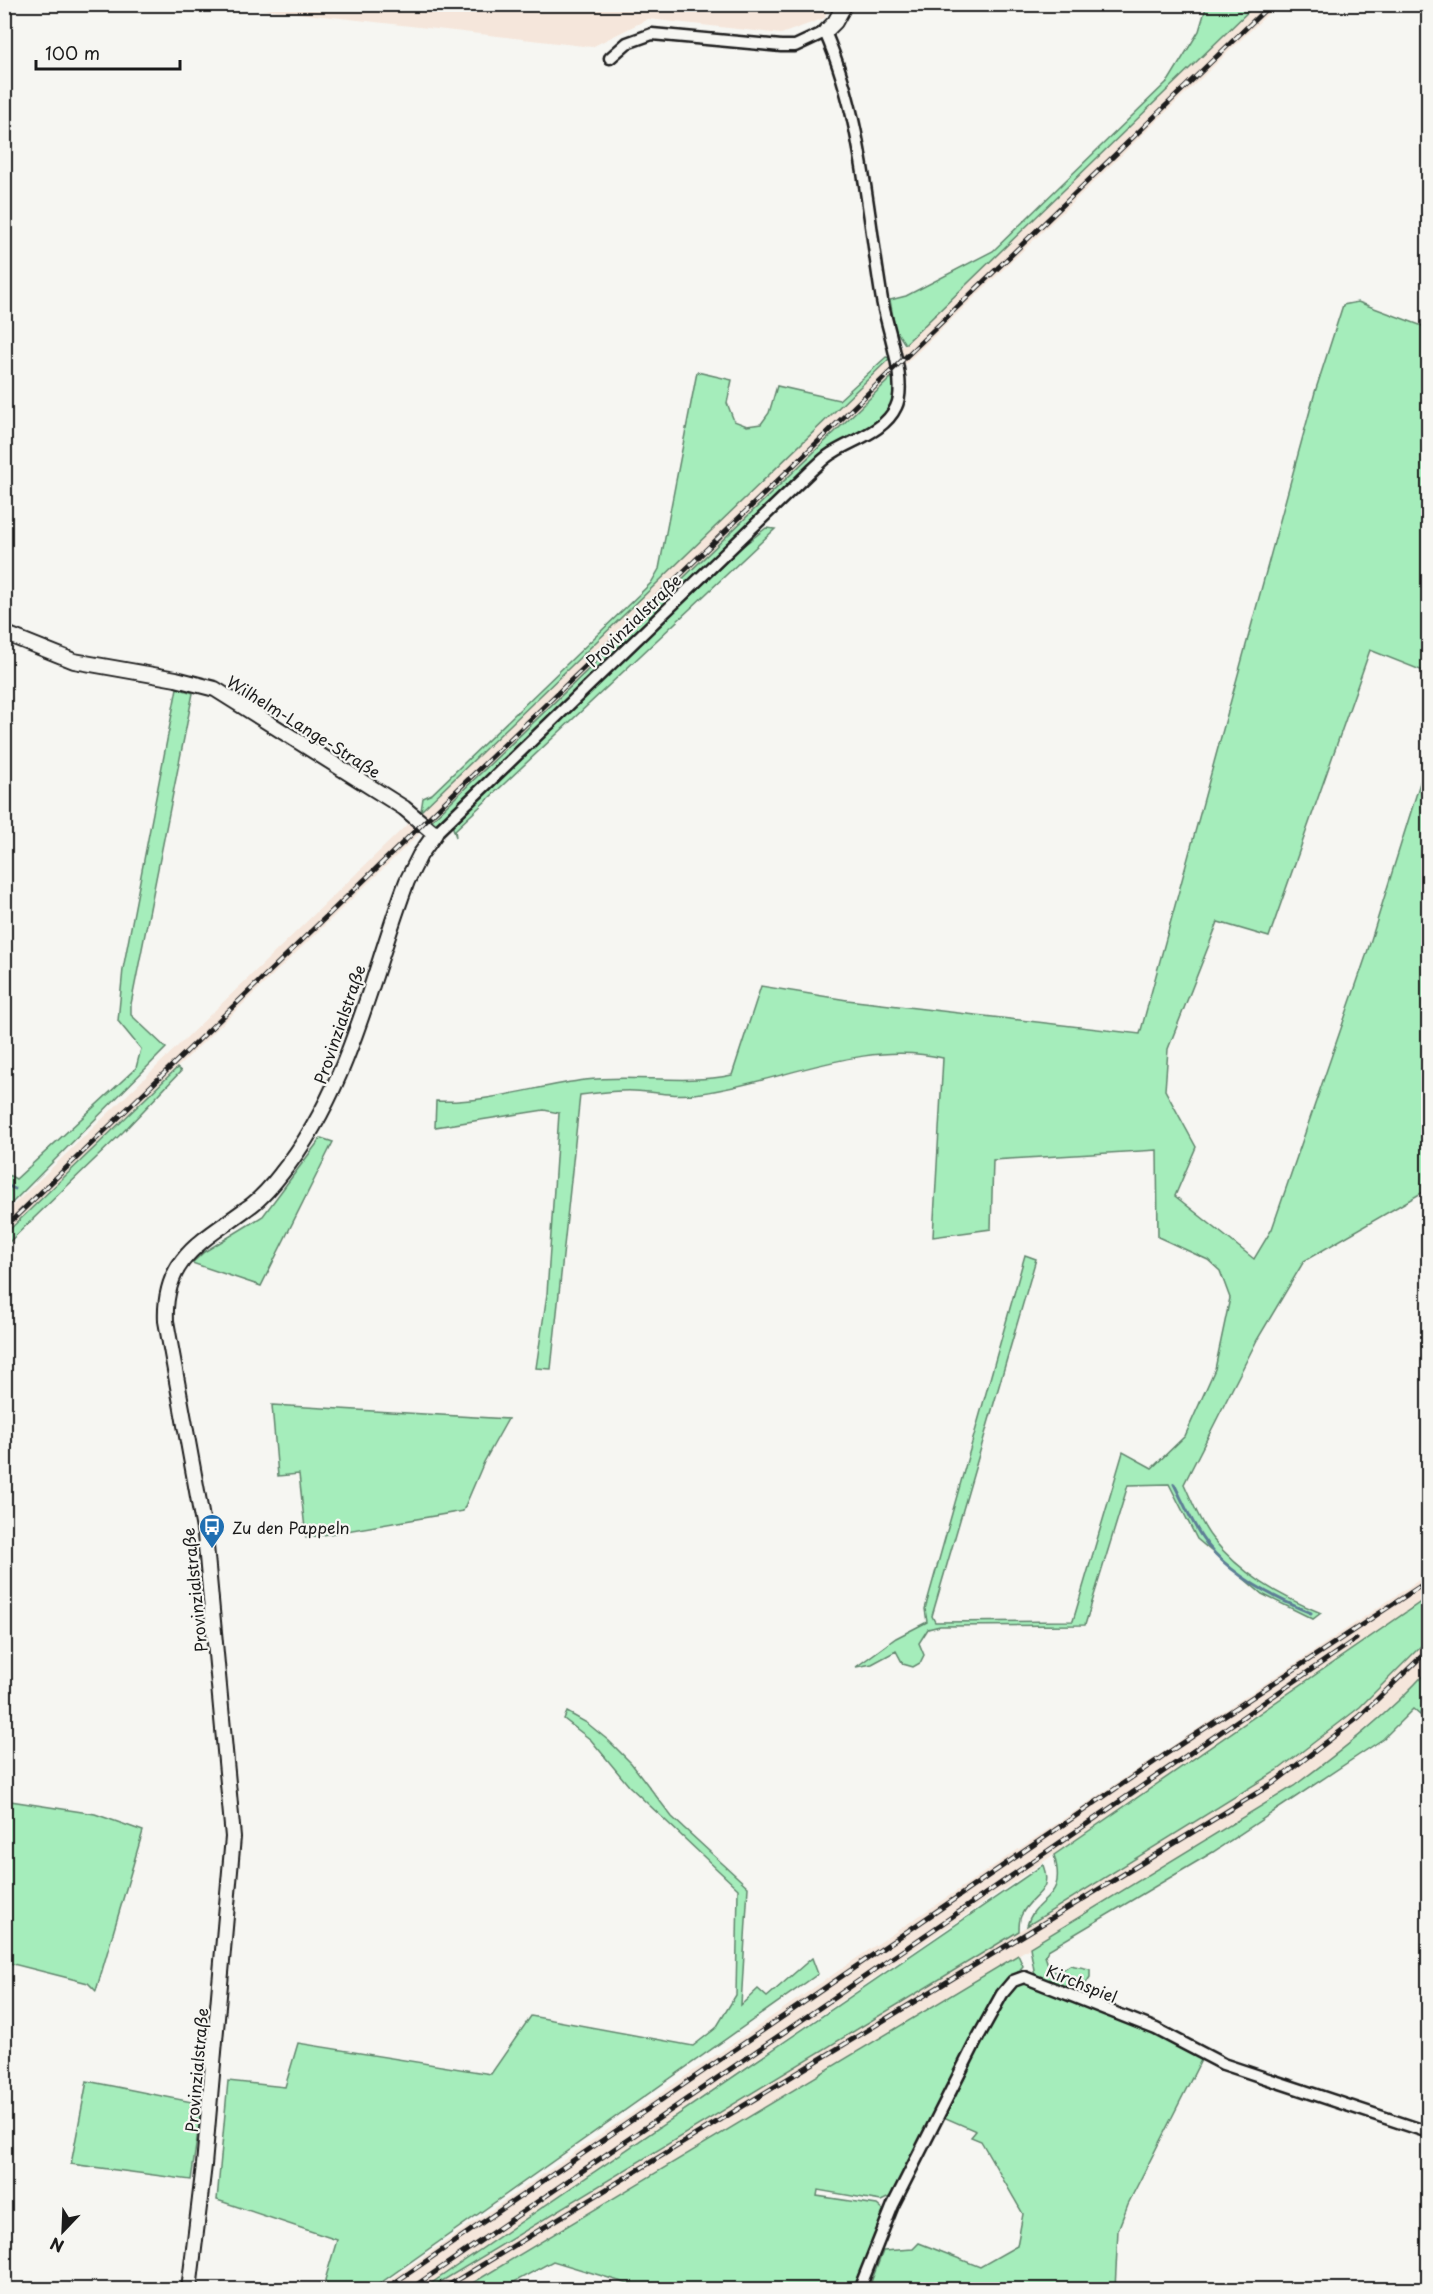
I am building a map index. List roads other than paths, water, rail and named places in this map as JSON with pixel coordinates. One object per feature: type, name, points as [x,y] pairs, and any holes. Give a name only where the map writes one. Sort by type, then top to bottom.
[{"type":"street","points":[[610,58],[627,43],[652,34],[795,46],[825,32],[835,22],[845,4]]},
{"type":"street","name":"Provinzialstraße","points":[[189,2289],[205,2153],[233,1837],[210,1573],[166,1321],[167,1296],[179,1264],[190,1249],[264,1193],[290,1162],[325,1108],[341,1072],[406,881],[435,834],[813,469],[831,453],[877,429],[891,416],[899,400],[901,382],[882,301],[863,172],[843,84],[825,32]]},
{"type":"street","name":"Wilhelm-Lange-Straße","points":[[4,633],[74,661],[177,679],[214,689],[404,808],[435,834]]},
{"type":"street","name":"Kirchspiel","points":[[860,2289],[893,2205],[965,2061],[1002,1994],[1013,1981],[1024,1977],[1156,2029],[1223,2064],[1428,2132]]},
{"type":"waterway","points":[[4,1184],[15,1189]]},
{"type":"waterway","points":[[1174,1484],[1198,1531],[1223,1562],[1265,1591],[1311,1613]]},
{"type":"waterway","points":[[1421,1713],[1428,1720]]},
{"type":"railway","points":[[4,1228],[1271,4]]},
{"type":"railway","points":[[384,2290],[1166,1754],[1428,1581]]},
{"type":"railway","points":[[409,2290],[1356,1639]]},
{"type":"railway","points":[[441,2290],[1275,1782],[1359,1717],[1428,1650]]},
{"type":"place","name":"Zu den Pappeln","points":[[212,1550]]}]
